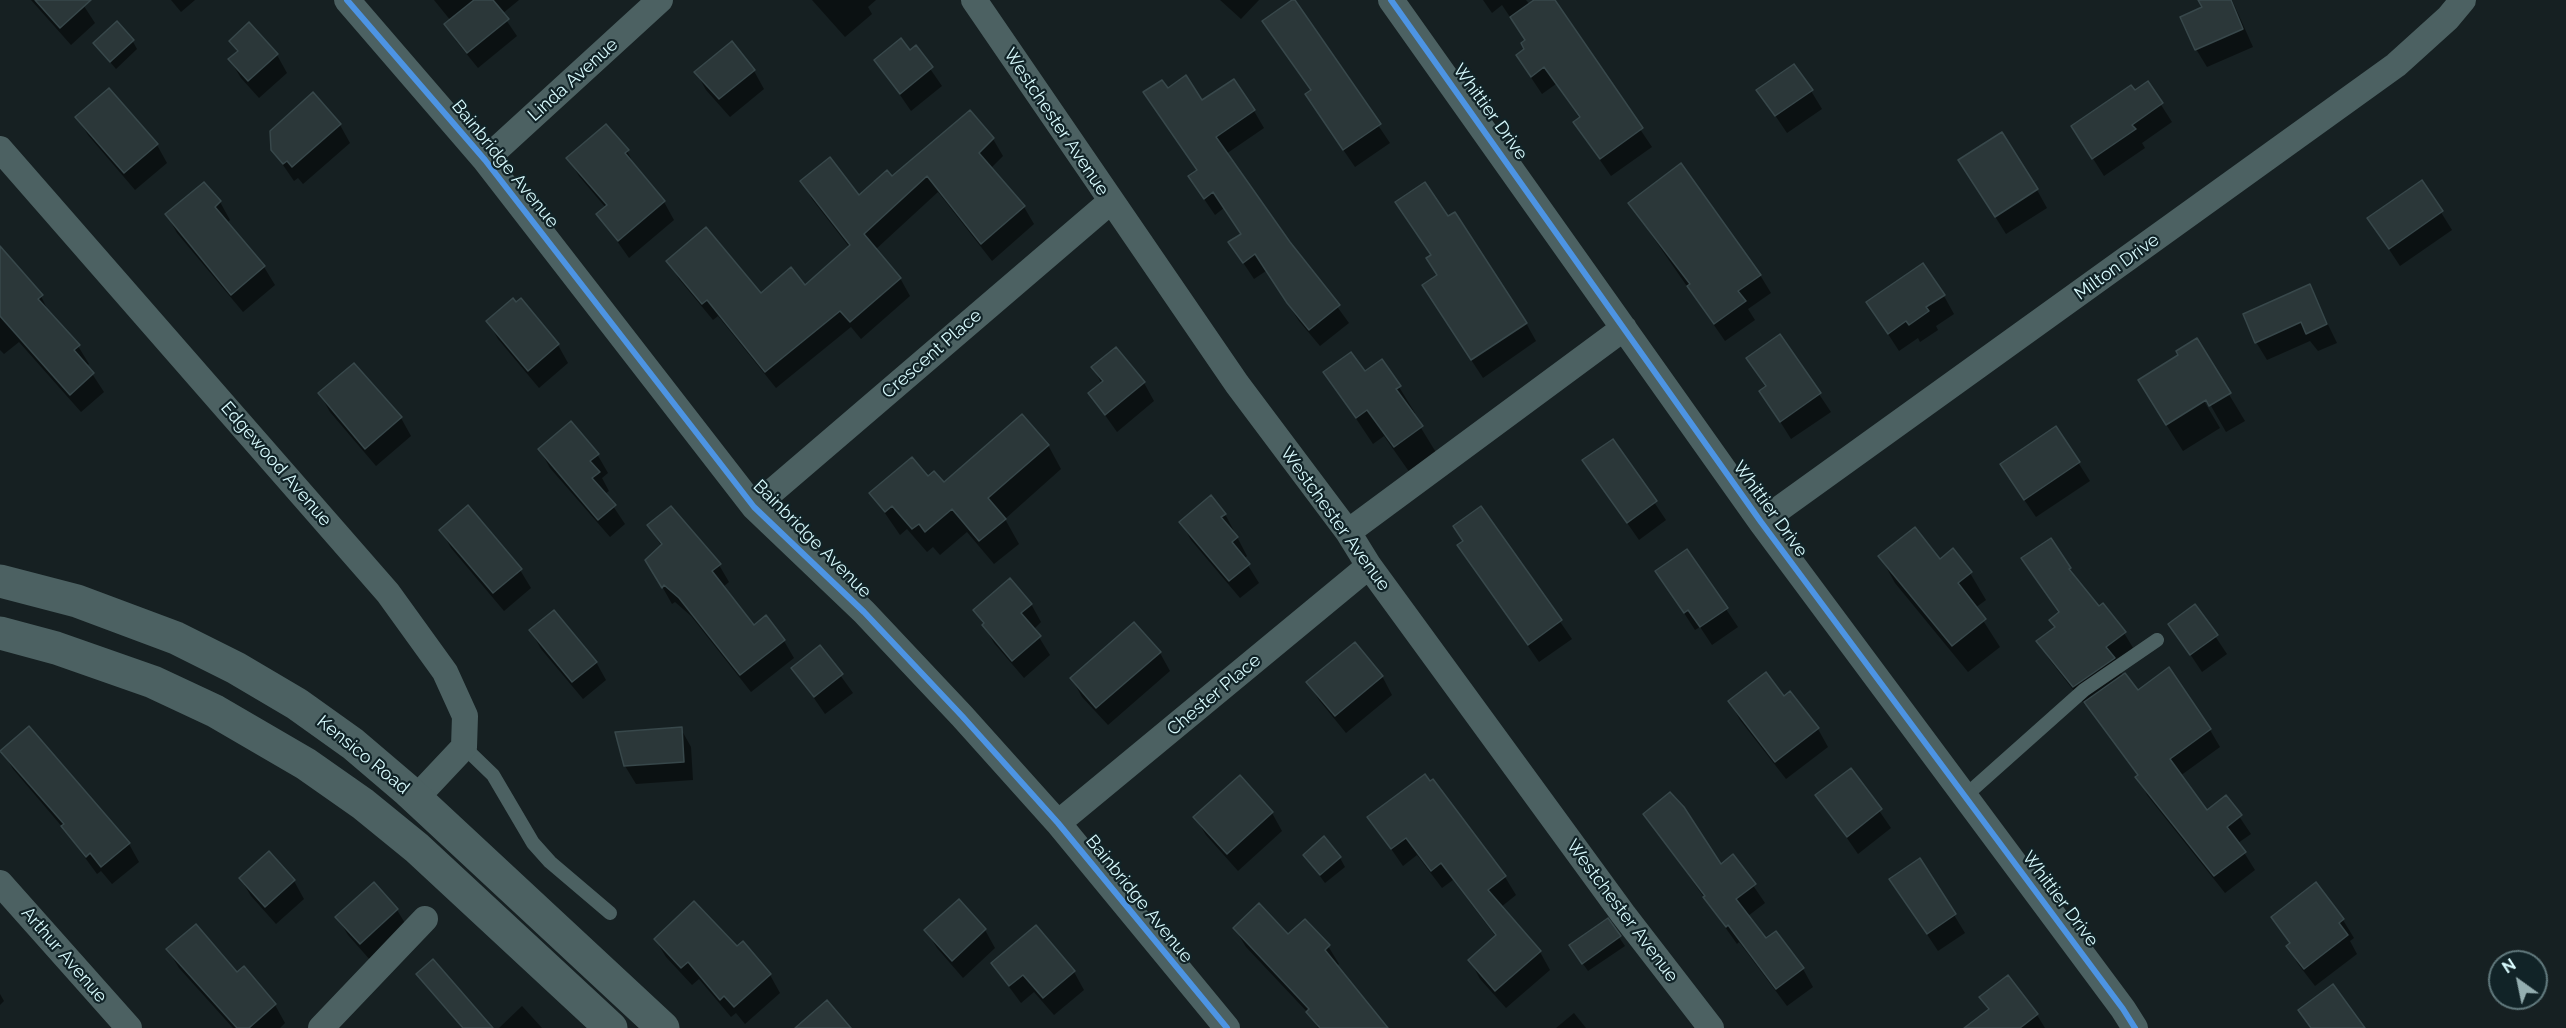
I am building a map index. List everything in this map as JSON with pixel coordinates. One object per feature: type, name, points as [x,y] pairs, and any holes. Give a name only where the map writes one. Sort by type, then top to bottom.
[{"type":"street","name":"Bainbridge Avenue","points":[[347,0],[485,160],[754,507],[864,612],[1058,823],[1227,1028]]},
{"type":"street","name":"Linda Avenue","points":[[485,160],[660,0]]},
{"type":"street","name":"Westchester Avenue","points":[[974,0],[1110,202],[1237,384],[1348,532],[1369,566],[1623,914],[1711,1028]]},
{"type":"street","name":"Whittier Drive","points":[[1391,0],[1761,522],[2135,1028]]},
{"type":"street","name":"Milton Drive","points":[[1761,522],[2396,65],[2448,18],[2463,0]]},
{"type":"street","name":"Edgewood Avenue","points":[[0,149],[388,592],[445,672],[465,716],[464,747]]},
{"type":"street","name":"Crescent Place","points":[[754,507],[1110,202]]},
{"type":"street","points":[[1348,532],[1624,328]]},
{"type":"street","name":"Chester Place","points":[[1058,823],[1369,566]]},
{"type":"street","name":"Kensico Road","points":[[0,582],[77,602],[121,616],[176,638],[236,668],[325,723],[416,798],[663,1028]]},
{"type":"street","name":"Kensico Road","points":[[0,633],[67,651],[153,682],[215,711],[306,764],[363,804],[417,848],[611,1028]]},
{"type":"street","points":[[416,798],[464,747]]},
{"type":"street","name":"Arthur Avenue","points":[[0,882],[129,1028]]},
{"type":"street","points":[[321,1028],[425,919]]},
{"type":"lane","points":[[1965,796],[2084,690],[2157,640]]},
{"type":"lane","points":[[464,747],[493,776],[533,843],[610,913]]},
{"type":"building","points":[[35,0],[91,0],[60,28]]},
{"type":"building","points":[[474,0],[493,0],[509,19],[467,53],[444,24]]},
{"type":"building","points":[[1295,0],[1381,124],[1343,150],[1305,94],[1311,90],[1262,21]]},
{"type":"building","points":[[1534,0],[1555,0],[1643,128],[1600,159],[1573,122],[1580,117],[1544,67],[1531,77],[1516,55],[1524,49],[1521,43],[1525,40],[1510,17]]},
{"type":"building","points":[[2198,0],[2231,0],[2243,29],[2195,50],[2180,17],[2202,7]]},
{"type":"building","points":[[117,21],[134,40],[110,62],[93,43]]},
{"type":"building","points":[[249,22],[278,54],[248,81],[228,59],[238,51],[229,41]]},
{"type":"building","points":[[901,38],[910,50],[916,45],[933,67],[900,94],[874,60]]},
{"type":"building","points":[[732,41],[755,70],[719,99],[694,72]]},
{"type":"building","points":[[1794,64],[1813,90],[1775,116],[1756,90]]},
{"type":"building","points":[[1186,75],[1202,100],[1234,79],[1255,110],[1216,137],[1290,242],[1340,305],[1309,330],[1287,303],[1255,254],[1243,263],[1228,242],[1241,234],[1213,192],[1204,199],[1188,176],[1197,170],[1143,92],[1162,80],[1168,88]]},
{"type":"building","points":[[2148,81],[2163,103],[2132,125],[2136,129],[2092,159],[2071,126],[2131,85],[2135,90]]},
{"type":"building","points":[[109,88],[158,144],[124,173],[75,117]]},
{"type":"building","points":[[313,92],[341,124],[292,167],[287,161],[283,164],[271,150],[270,131]]},
{"type":"building","points":[[970,110],[994,138],[979,153],[1025,206],[981,244],[927,176],[864,234],[901,278],[850,322],[840,311],[765,372],[707,300],[702,304],[666,261],[706,227],[761,293],[791,267],[805,285],[850,245],[800,181],[830,157],[859,195],[887,170],[892,176]]},
{"type":"building","points":[[606,124],[629,150],[625,153],[665,201],[618,241],[596,214],[607,205],[566,158]]},
{"type":"building","points":[[2002,132],[2038,189],[1995,217],[1958,160]]},
{"type":"building","points":[[1681,163],[1761,275],[1738,291],[1746,301],[1714,324],[1687,286],[1690,284],[1628,203]]},
{"type":"building","points":[[2422,180],[2443,211],[2389,249],[2367,218]]},
{"type":"building","points":[[204,182],[221,201],[215,207],[265,266],[231,295],[165,214]]},
{"type":"building","points":[[1425,182],[1448,216],[1455,212],[1527,323],[1471,360],[1422,285],[1437,275],[1426,258],[1431,255],[1395,202]]},
{"type":"building","points":[[0,246],[43,295],[38,299],[80,345],[74,350],[94,373],[70,395],[0,316]]},
{"type":"building","points":[[1923,263],[1945,295],[1926,307],[1929,311],[1909,325],[1906,321],[1888,334],[1866,302]]},
{"type":"building","points":[[2310,284],[2327,324],[2306,334],[2301,322],[2255,343],[2243,314]]},
{"type":"building","points":[[513,298],[516,302],[521,298],[559,344],[528,371],[486,321]]},
{"type":"building","points":[[1780,334],[1821,393],[1780,422],[1759,391],[1766,386],[1746,358]]},
{"type":"building","points":[[2197,338],[2231,393],[2209,406],[2206,400],[2166,425],[2138,380],[2178,355],[2176,351]]},
{"type":"building","points":[[1116,347],[1145,382],[1105,415],[1088,393],[1103,381],[1091,367]]},
{"type":"building","points":[[1351,352],[1365,371],[1382,359],[1401,386],[1396,389],[1423,426],[1394,447],[1367,410],[1356,418],[1323,372]]},
{"type":"building","points":[[354,363],[402,417],[365,449],[318,393]]},
{"type":"building","points":[[1022,414],[1049,445],[988,498],[1006,519],[979,541],[952,509],[925,532],[919,524],[912,529],[892,506],[885,512],[869,493],[912,457],[928,476],[934,471],[944,482]]},
{"type":"building","points":[[571,421],[599,454],[590,461],[600,472],[592,478],[616,505],[598,520],[538,449]]},
{"type":"building","points":[[2056,426],[2080,462],[2024,500],[2000,464]]},
{"type":"building","points":[[1613,439],[1657,501],[1627,523],[1582,460]]},
{"type":"building","points":[[1211,495],[1226,514],[1221,517],[1238,537],[1232,542],[1250,564],[1229,581],[1179,522]]},
{"type":"building","points":[[468,505],[522,569],[493,593],[439,530]]},
{"type":"building","points":[[671,506],[721,564],[712,571],[754,625],[766,615],[785,640],[740,675],[679,598],[664,585],[662,588],[645,560],[662,544],[647,525]]},
{"type":"building","points":[[1481,506],[1562,620],[1528,645],[1457,545],[1463,541],[1453,526]]},
{"type":"building","points":[[1915,527],[1940,559],[1953,548],[1972,572],[1958,583],[1986,619],[1952,646],[1878,556]]},
{"type":"building","points":[[2051,538],[2071,568],[2069,569],[2099,606],[2103,603],[2126,632],[2106,647],[2115,658],[2073,687],[2036,641],[2055,627],[2049,620],[2059,612],[2021,558]]},
{"type":"building","points":[[1687,549],[1728,608],[1700,627],[1688,610],[1684,613],[1655,571]]},
{"type":"building","points":[[1010,578],[1032,604],[1021,613],[1041,636],[1012,661],[982,625],[984,623],[973,610]]},
{"type":"building","points":[[2195,604],[2218,635],[2190,655],[2168,624]]},
{"type":"building","points":[[554,610],[597,662],[572,682],[529,630]]},
{"type":"building","points":[[1134,622],[1161,652],[1096,708],[1070,678]]},
{"type":"building","points":[[1355,642],[1383,676],[1335,716],[1306,682]]},
{"type":"building","points":[[820,645],[843,674],[814,697],[791,668]]},
{"type":"building","points":[[2169,667],[2211,729],[2170,759],[2207,810],[2226,795],[2242,815],[2227,827],[2246,852],[2214,876],[2135,777],[2138,775],[2084,702],[2125,673],[2138,690]]},
{"type":"building","points":[[1766,672],[1784,696],[1790,691],[1819,728],[1775,762],[1728,701]]},
{"type":"building","points":[[29,726],[130,843],[101,867],[90,853],[86,857],[61,826],[64,824],[0,751]]},
{"type":"building","points":[[682,727],[684,762],[624,766],[615,732]]},
{"type":"building","points":[[1851,768],[1882,809],[1847,837],[1815,795]]},
{"type":"building","points":[[1425,774],[1430,781],[1433,779],[1506,876],[1488,890],[1541,951],[1495,991],[1468,960],[1496,935],[1441,863],[1431,871],[1406,838],[1391,849],[1367,817]]},
{"type":"building","points":[[1240,775],[1273,812],[1227,854],[1193,817]]},
{"type":"building","points":[[1670,792],[1684,807],[1721,864],[1733,854],[1756,884],[1736,899],[1766,938],[1776,931],[1804,968],[1776,989],[1728,925],[1726,927],[1703,897],[1705,896],[1643,814]]},
{"type":"building","points":[[1324,836],[1341,857],[1320,875],[1303,855]]},
{"type":"building","points":[[269,851],[295,880],[265,907],[239,878]]},
{"type":"building","points":[[1920,858],[1956,914],[1927,934],[1889,879]]},
{"type":"building","points":[[374,882],[398,909],[360,944],[335,917]]},
{"type":"building","points":[[2316,882],[2344,919],[2339,923],[2348,935],[2304,969],[2286,946],[2290,943],[2271,917]]},
{"type":"building","points":[[959,899],[986,929],[952,961],[924,930]]},
{"type":"building","points":[[694,901],[737,946],[743,941],[771,974],[734,1007],[724,996],[720,1000],[688,962],[681,968],[654,939]]},
{"type":"building","points":[[1259,903],[1288,934],[1305,919],[1330,945],[1325,950],[1388,1028],[1320,1028],[1306,1012],[1309,1009],[1233,928]]},
{"type":"building","points":[[1608,918],[1621,936],[1582,964],[1569,945]]},
{"type":"building","points":[[196,924],[237,972],[244,966],[276,1004],[249,1028],[237,1028],[166,949]]},
{"type":"building","points":[[1036,925],[1075,971],[1043,998],[1023,975],[1009,986],[991,963]]},
{"type":"building","points":[[433,959],[493,1028],[463,1028],[416,974]]},
{"type":"building","points":[[2008,975],[2038,1014],[2020,1028],[1964,1028],[1989,1009],[1979,997]]},
{"type":"building","points":[[2333,984],[2365,1028],[2311,1028],[2298,1010]]},
{"type":"building","points":[[827,1000],[851,1028],[795,1028]]},
{"type":"cycle path","points":[[347,0],[485,160],[754,507],[864,612],[962,716],[1058,823],[1227,1028]]},
{"type":"cycle path","points":[[1391,0],[1761,522],[2135,1028]]}]
